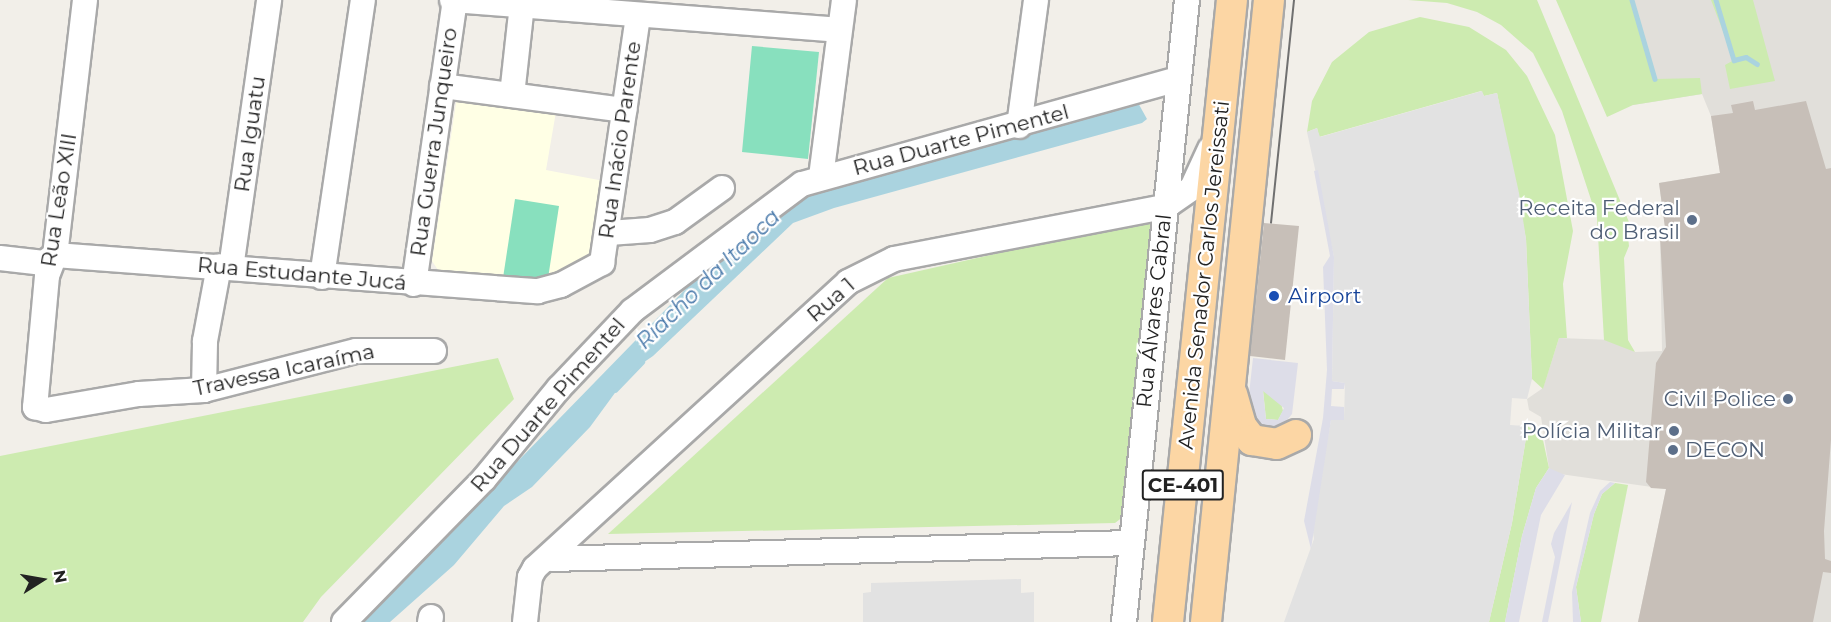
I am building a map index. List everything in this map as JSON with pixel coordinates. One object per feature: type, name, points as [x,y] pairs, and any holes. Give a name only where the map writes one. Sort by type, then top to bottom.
[{"type":"main road","name":"Avenida Senador Carlos Jereissati","points":[[1168,622],[1232,0]]},
{"type":"main road","name":"Avenida Senador Carlos Jereissati","points":[[1206,622],[1269,0]]},
{"type":"main road","points":[[1229,386],[1241,426],[1252,440],[1277,444],[1296,435]]},
{"type":"street","name":"Rua Leão XIII","points":[[32,400],[47,276],[55,255],[85,0]]},
{"type":"street","name":"Rua Iguatu","points":[[204,390],[205,341],[225,267],[269,0]]},
{"type":"street","points":[[322,277],[363,0]]},
{"type":"street","points":[[454,0],[638,16],[663,9],[840,30]]},
{"type":"street","name":"Rua Guerra Junqueiro","points":[[414,284],[454,0]]},
{"type":"street","points":[[821,177],[844,0]]},
{"type":"street","points":[[1019,126],[1036,0]]},
{"type":"street","name":"Rua Álvares Cabral","points":[[1124,622],[1164,207],[1187,0]]},
{"type":"street","points":[[512,95],[522,5]]},
{"type":"street","name":"Rua Inácio Parente","points":[[602,263],[609,233],[638,16]]},
{"type":"street","name":"Rua Duarte Pimentel","points":[[344,622],[484,479],[559,388],[632,311],[744,223],[821,177],[1019,126],[1178,79]]},
{"type":"street","points":[[442,86],[624,110]]},
{"type":"street","name":"Rua 1","points":[[525,622],[530,577],[868,269],[894,259],[1164,207],[1200,179],[1220,124]]},
{"type":"street","points":[[609,233],[650,230],[675,222],[722,188]]},
{"type":"street","name":"Rua Estudante Jucá","points":[[0,258],[44,263],[55,255],[414,284],[538,291],[602,263]]},
{"type":"street","name":"Travessa Icaraíma","points":[[32,400],[35,407],[46,410],[139,394],[204,390],[356,351],[434,351]]},
{"type":"street","points":[[551,558],[1131,543]]},
{"type":"shaded area","points":[[1603,0],[1831,0],[1831,622],[1638,622],[1666,489],[1553,473],[1549,468],[1541,417],[1529,410],[1527,399],[1543,388],[1559,338],[1613,340],[1635,352],[1662,351],[1660,236],[1666,235],[1659,183],[1720,173],[1711,116],[1702,94],[1633,105]]},
{"type":"shaded area","points":[[458,90],[557,106],[546,170],[604,181],[593,262],[549,286],[440,273],[432,261]]},
{"type":"shaded area","points":[[1482,91],[1484,96],[1497,93],[1519,193],[1526,239],[1532,379],[1527,399],[1512,398],[1510,425],[1528,426],[1512,523],[1489,622],[1284,622],[1314,539],[1312,526],[1331,420],[1344,419],[1345,383],[1332,381],[1334,257],[1307,132],[1317,128],[1320,137]]},
{"type":"shaded area","points":[[1318,170],[1334,257],[1332,381],[1345,383],[1344,389],[1332,389],[1331,406],[1344,407],[1344,420],[1331,420],[1311,549],[1304,521],[1323,418],[1327,370],[1323,267],[1330,256],[1314,171]]},
{"type":"shaded area","points":[[1253,358],[1298,363],[1292,414],[1280,429],[1259,426],[1248,403]],"holes":[[[1263,391],[1284,408],[1278,420],[1266,419]]]},
{"type":"shaded area","points":[[1549,468],[1565,475],[1541,515],[1519,622],[1505,622],[1522,536],[1536,488]]},
{"type":"shaded area","points":[[1610,482],[1615,483],[1602,494],[1594,514],[1576,587],[1581,622],[1573,622],[1572,592],[1590,513],[1600,491]]},
{"type":"shaded area","points":[[1572,502],[1548,622],[1542,622],[1555,557],[1551,544],[1554,533]]},
{"type":"shaded area","points":[[1021,579],[1021,593],[1034,592],[1034,622],[863,622],[863,593],[871,592],[871,583]]},
{"type":"green space","points":[[1408,0],[1537,0],[1631,227],[1627,228],[1629,246],[1624,258],[1628,340],[1635,352],[1604,340],[1597,218],[1562,111],[1533,53],[1501,25],[1477,12],[1447,3]]},
{"type":"green space","points":[[1556,0],[1632,0],[1655,79],[1700,78],[1702,94],[1633,105],[1607,117]]},
{"type":"green space","points":[[1711,0],[1753,0],[1775,81],[1730,89],[1725,65],[1734,60]]},
{"type":"green space","points":[[1420,17],[1469,27],[1506,50],[1527,76],[1555,135],[1573,231],[1563,284],[1567,338],[1559,338],[1543,389],[1532,379],[1526,239],[1497,93],[1484,96],[1481,91],[1319,137],[1317,128],[1307,132],[1312,101],[1332,62],[1369,32]]},
{"type":"green space","points":[[752,46],[819,52],[808,159],[742,152]]},
{"type":"green space","points":[[515,199],[559,206],[547,285],[503,278]]},
{"type":"green space","points":[[1146,220],[1153,224],[1124,516],[1115,523],[608,534],[888,278]]},
{"type":"green space","points":[[498,358],[514,399],[321,597],[303,622],[0,622],[0,456]]},
{"type":"green space","points":[[1263,390],[1281,403],[1283,411],[1278,420],[1266,419]]},
{"type":"green space","points":[[1528,426],[1543,440],[1549,468],[1536,488],[1522,536],[1505,622],[1489,622],[1512,523]]},
{"type":"green space","points":[[1615,483],[1628,485],[1601,622],[1581,622],[1576,587],[1594,514],[1602,494]]},
{"type":"water","points":[[1137,101],[1147,119],[1142,123],[834,208],[793,223],[653,356],[631,371],[590,427],[532,487],[504,506],[454,565],[390,622],[361,622],[710,264],[789,199]]},
{"type":"building","points":[[1753,101],[1755,110],[1806,101],[1826,169],[1831,168],[1831,440],[1824,531],[1825,559],[1831,561],[1831,573],[1823,572],[1813,622],[1638,622],[1666,489],[1651,488],[1646,482],[1656,363],[1666,347],[1660,236],[1666,235],[1659,183],[1720,173],[1711,116],[1733,113],[1731,105]]},
{"type":"building","points":[[1264,223],[1299,226],[1285,360],[1250,356]]},
{"type":"waterway","points":[[1632,0],[1655,79]]},
{"type":"waterway","points":[[1716,0],[1734,60],[1746,57],[1757,64]]},
{"type":"waterway","name":"Riacho da Itaoca","points":[[615,390],[642,362]]},
{"type":"tram line","points":[[1271,223],[1294,0]]},
{"type":"place","name":"Receita Federal do Brasil","points":[[1692,220]]},
{"type":"place","name":"Airport","points":[[1274,296]]},
{"type":"place","name":"Civil Police","points":[[1788,399]]},
{"type":"place","name":"Polícia Militar","points":[[1674,431]]},
{"type":"place","name":"DECON","points":[[1673,450]]}]
